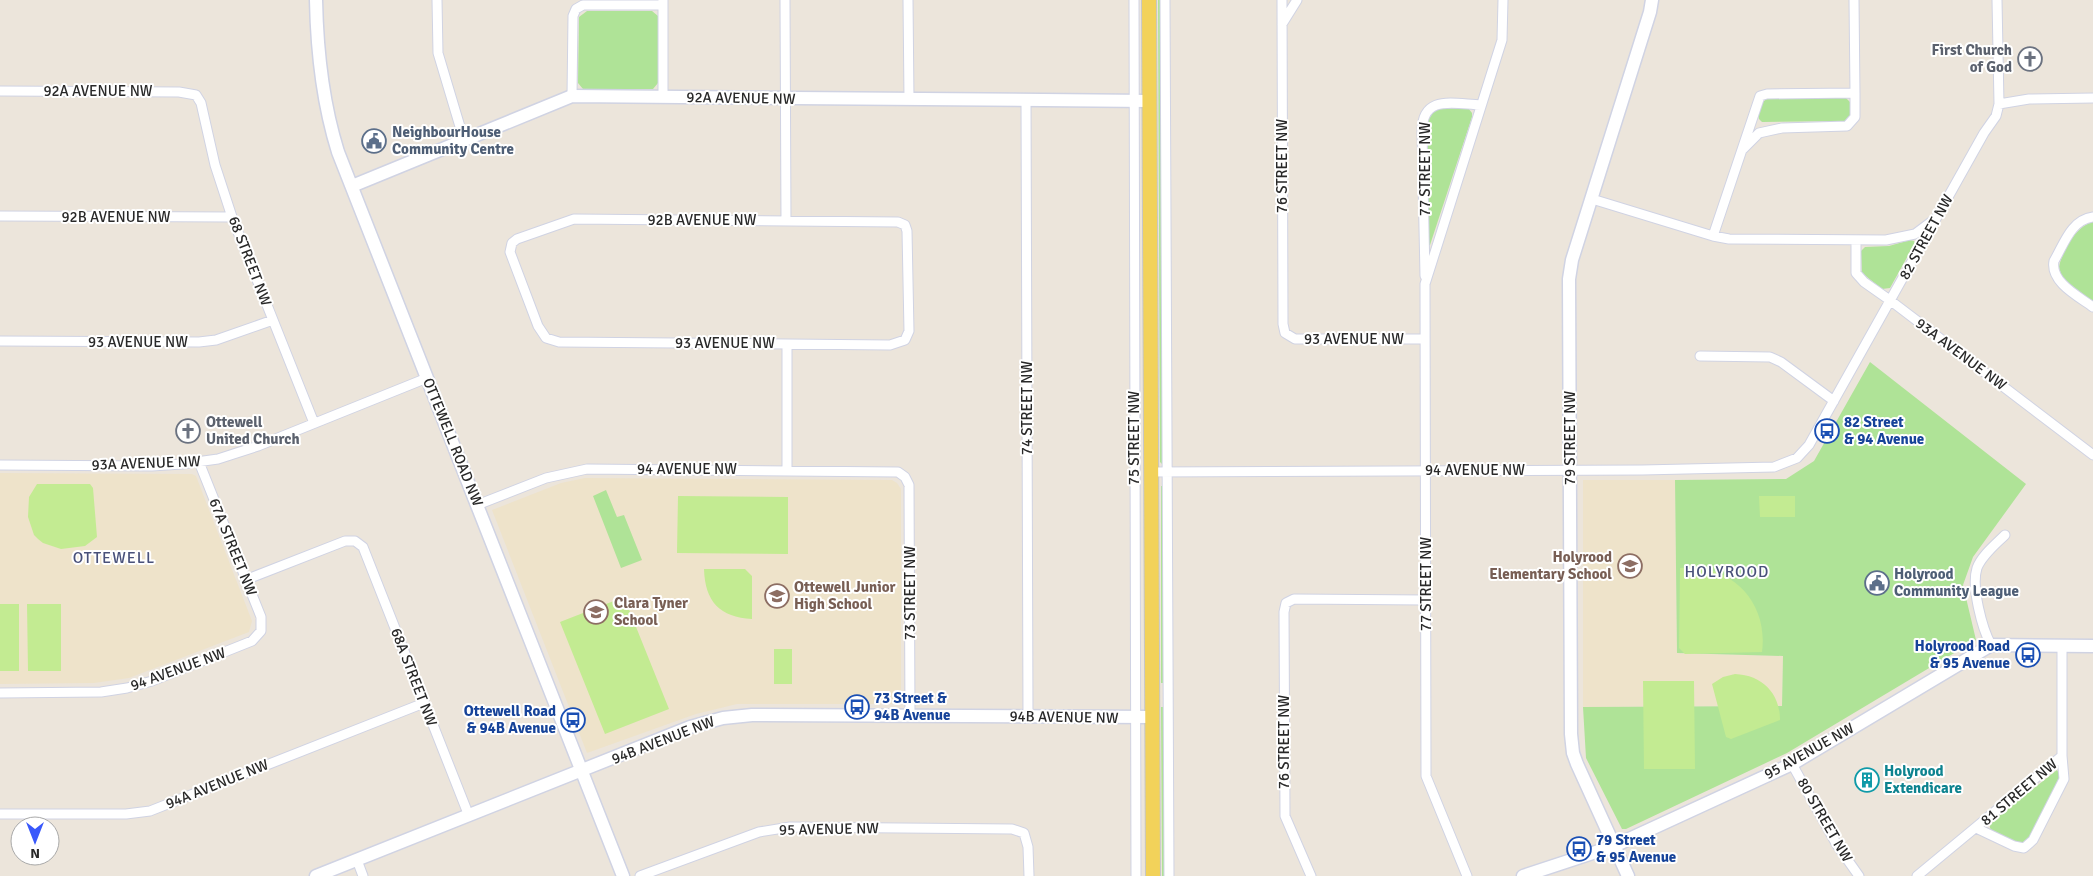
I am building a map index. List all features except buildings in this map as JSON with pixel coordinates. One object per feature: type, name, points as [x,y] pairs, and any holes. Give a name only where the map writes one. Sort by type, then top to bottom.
[{"type":"main road","name":"75 STREET NW","points":[[1149,0],[1153,876]]},
{"type":"street","name":"OTTEWELL ROAD NW","points":[[316,0],[320,74],[327,114],[338,152],[623,876]]},
{"type":"street","points":[[437,0],[438,53],[464,140]]},
{"type":"street","points":[[785,0],[786,221]]},
{"type":"street","points":[[908,0],[909,99]]},
{"type":"street","name":"75 STREET NW","points":[[1134,0],[1136,876]]},
{"type":"street","points":[[1165,0],[1169,876]]},
{"type":"street","name":"76 STREET NW","points":[[1282,0],[1283,324],[1285,333]]},
{"type":"street","points":[[1282,24],[1297,0]]},
{"type":"street","name":"77 STREET NW","points":[[1425,284],[1502,40],[1503,0]]},
{"type":"street","name":"79 STREET NW","points":[[1628,876],[1577,764],[1572,744],[1569,279],[1572,260],[1650,12],[1652,0]]},
{"type":"street","points":[[1740,152],[1759,133],[1782,128],[1847,126],[1855,116],[1854,0]]},
{"type":"street","name":"82 STREET NW","points":[[1797,458],[1809,444],[1996,116],[1999,104],[1997,0]]},
{"type":"street","points":[[572,96],[573,16],[576,9],[583,4],[663,2],[663,97]]},
{"type":"street","name":"92A AVENUE NW","points":[[0,91],[179,92],[196,95]]},
{"type":"street","points":[[1713,236],[1760,96],[1767,94],[1856,93]]},
{"type":"street","name":"68 STREET NW","points":[[196,95],[201,103],[215,165],[232,217],[314,423]]},
{"type":"street","name":"92A AVENUE NW","points":[[352,186],[572,96],[1149,101]]},
{"type":"street","points":[[1999,104],[2028,99],[2093,98]]},
{"type":"street","name":"74 STREET NW","points":[[1026,100],[1028,716]]},
{"type":"street","name":"77 STREET NW","points":[[1467,876],[1426,776],[1425,284],[1422,132],[1424,116],[1428,109],[1440,104],[1481,105]]},
{"type":"street","points":[[1592,199],[1729,240],[1886,240],[1914,234],[1937,218]]},
{"type":"street","name":"92B AVENUE NW","points":[[0,216],[232,217]]},
{"type":"street","points":[[2093,217],[2087,218],[2075,225],[2053,266],[2056,278],[2093,307]]},
{"type":"street","name":"92B AVENUE NW","points":[[546,338],[538,326],[510,252],[512,243],[517,239],[574,219],[898,222],[904,225],[907,231],[909,331],[905,340]]},
{"type":"street","name":"93A AVENUE NW","points":[[1856,241],[1856,273],[1864,282],[2093,455]]},
{"type":"street","name":"93 AVENUE NW","points":[[0,341],[199,342],[216,340],[272,320]]},
{"type":"street","name":"93 AVENUE NW","points":[[1285,333],[1294,339],[1425,339]]},
{"type":"street","name":"93 AVENUE NW","points":[[546,338],[560,342],[787,344],[890,344],[905,340]]},
{"type":"street","points":[[786,470],[787,344]]},
{"type":"street","points":[[1700,356],[1770,357],[1781,362],[1834,401]]},
{"type":"street","name":"93A AVENUE NW","points":[[0,465],[152,466],[200,462],[246,451],[427,378]]},
{"type":"street","name":"94 AVENUE NW","points":[[1151,472],[1774,467],[1797,458]]},
{"type":"street","name":"67A STREET NW","points":[[200,462],[262,622],[261,631]]},
{"type":"street","name":"94 AVENUE NW","points":[[478,505],[546,478],[587,469],[889,470],[902,474]]},
{"type":"street","name":"73 STREET NW","points":[[902,474],[909,485],[910,715]]},
{"type":"street","points":[[2005,535],[1993,546],[1977,568],[1976,595],[1987,638],[1991,645],[2093,646]]},
{"type":"street","name":"68A STREET NW","points":[[245,580],[345,540],[355,541],[365,550],[469,816]]},
{"type":"street","name":"76 STREET NW","points":[[1311,876],[1285,816],[1284,612],[1286,603],[1294,599],[1426,600]]},
{"type":"street","name":"94 AVENUE NW","points":[[0,693],[101,692],[127,688],[152,681],[246,643],[256,638],[261,631]]},
{"type":"street","name":"95 AVENUE NW","points":[[1523,876],[1614,846],[1792,764],[1991,645]]},
{"type":"street","name":"81 STREET NW","points":[[1976,828],[2014,846],[2024,848],[2033,840],[2064,779],[2062,756],[2062,646]]},
{"type":"street","name":"94A AVENUE NW","points":[[0,814],[126,814],[150,811],[424,703]]},
{"type":"street","name":"94B AVENUE NW","points":[[316,876],[690,727],[723,718],[752,715],[1152,717]]},
{"type":"street","name":"81 STREET NW","points":[[1917,876],[2062,756]]},
{"type":"street","name":"80 STREET NW","points":[[1792,764],[1837,844],[1859,876]]},
{"type":"street","name":"95 AVENUE NW","points":[[640,876],[759,832],[790,827],[1012,829],[1024,833],[1028,847],[1029,876]]},
{"type":"street","points":[[357,860],[363,876]]},
{"type":"shaded area","points":[[0,473],[192,474],[196,476],[252,621],[249,632],[129,678],[94,683],[0,684]]},
{"type":"shaded area","name":"Ottewell Junior High School","points":[[585,478],[892,480],[897,483],[901,489],[901,704],[737,704],[696,714],[587,753],[492,510],[561,483]]},
{"type":"shaded area","name":"Holyrood Elementary School","points":[[1583,480],[1675,480],[1677,653],[1783,656],[1782,706],[1583,707]]},
{"type":"green space","points":[[1158,0],[1162,0],[1162,464],[1160,462]]},
{"type":"green space","points":[[587,11],[652,11],[658,16],[658,83],[653,89],[583,89],[578,83],[579,17]]},
{"type":"green space","points":[[1845,97],[1850,102],[1851,116],[1846,121],[1762,122],[1759,119],[1760,107],[1768,98]]},
{"type":"green space","points":[[1468,108],[1472,113],[1472,117],[1430,245],[1428,245],[1428,115],[1435,109]]},
{"type":"green space","points":[[2093,222],[2093,302],[2062,278],[2059,267],[2063,254],[2071,240],[2081,228]]},
{"type":"green space","points":[[1910,240],[1915,243],[1890,288],[1882,289],[1862,273],[1861,251],[1865,247],[1889,246]]},
{"type":"green space","points":[[1870,362],[2026,484],[1973,557],[1963,585],[1976,640],[1787,753],[1626,829],[1622,829],[1586,758],[1583,707],[1782,706],[1783,656],[1677,653],[1675,480],[1786,479],[1814,461]]},
{"type":"green space","points":[[37,484],[90,484],[93,488],[97,537],[85,546],[61,549],[43,543],[38,539],[34,535],[28,517],[29,497]]},
{"type":"green space","points":[[1161,486],[1163,486],[1164,702],[1163,683],[1161,683]]},
{"type":"green space","points":[[606,490],[617,517],[624,515],[642,560],[621,568],[593,496]]},
{"type":"green space","points":[[678,496],[788,497],[788,554],[677,553]]},
{"type":"green space","points":[[1759,496],[1795,496],[1795,517],[1760,517]]},
{"type":"green space","points":[[1697,567],[1726,577],[1748,595],[1760,621],[1763,636],[1762,652],[1685,654],[1679,648],[1680,568]]},
{"type":"green space","points":[[704,569],[745,569],[752,576],[752,619],[731,615],[716,606],[707,590]]},
{"type":"green space","points":[[624,597],[669,709],[605,734],[560,622]]},
{"type":"green space","points":[[0,604],[19,604],[19,671],[0,671]]},
{"type":"green space","points":[[27,604],[61,604],[61,671],[28,671]]},
{"type":"green space","points":[[774,649],[792,649],[792,684],[774,684]]},
{"type":"green space","points":[[1735,674],[1753,678],[1768,687],[1777,702],[1780,720],[1731,739],[1726,737],[1712,684],[1723,677]]},
{"type":"green space","points":[[1643,681],[1694,681],[1695,769],[1644,769]]},
{"type":"green space","points":[[1161,707],[1164,707],[1165,876],[1162,876]]},
{"type":"green space","points":[[2057,770],[2060,775],[2058,782],[2030,838],[2017,843],[1992,831],[1990,823]]},
{"type":"place","name":"First Church of God","points":[[2030,59]]},
{"type":"place","name":"NeighbourHouse Community Centre","points":[[374,141]]},
{"type":"place","name":"Ottewell United Church","points":[[188,431]]},
{"type":"place","name":"82 Street & 94 Avenue","points":[[1827,431]]},
{"type":"place","name":"Holyrood Elementary School","points":[[1630,566]]},
{"type":"place","name":"Holyrood Community League","points":[[1877,583]]},
{"type":"place","name":"Ottewell Junior High School","points":[[777,596]]},
{"type":"place","name":"Clara Tyner School","points":[[596,612]]},
{"type":"place","name":"Holyrood Road & 95 Avenue","points":[[2028,655]]},
{"type":"place","name":"73 Street & 94B Avenue","points":[[857,707]]},
{"type":"place","name":"Ottewell Road & 94B Avenue","points":[[573,720]]},
{"type":"place","name":"Holyrood Extendicare","points":[[1867,780]]},
{"type":"place","name":"79 Street & 95 Avenue","points":[[1579,849]]},
{"type":"district","name":"OTTEWELL","points":[[114,558]]},
{"type":"district","name":"HOLYROOD","points":[[1727,572]]}]
